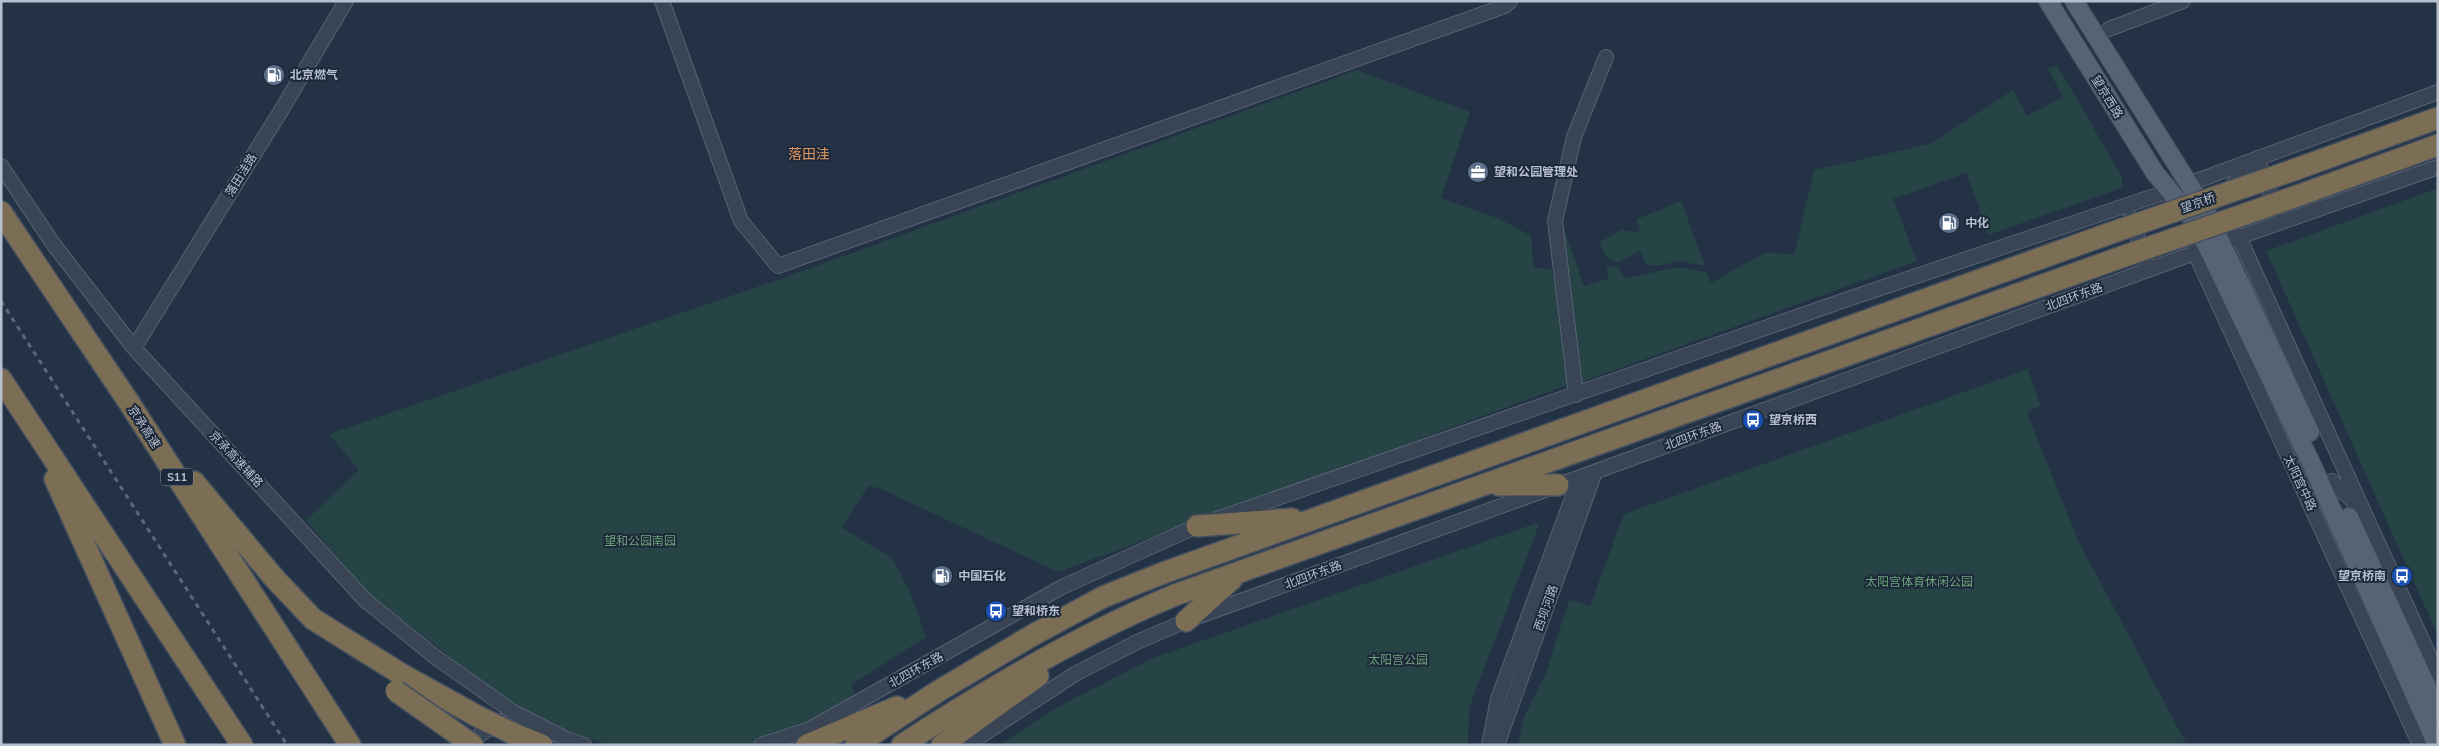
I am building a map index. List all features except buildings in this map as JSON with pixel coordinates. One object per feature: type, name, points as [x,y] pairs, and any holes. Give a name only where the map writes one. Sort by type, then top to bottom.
[{"type":"highway","name":"望京桥","points":[[1319,517],[2108,234],[2438,118]]},
{"type":"highway","name":"望京桥","points":[[2116,258],[2438,145]]},
{"type":"highway","name":"京承高速","points":[[1,212],[128,401],[350,745]]},
{"type":"highway","name":"北四环东路","points":[[902,745],[968,702],[1114,621],[1176,595],[2116,258]]},
{"type":"highway","points":[[1,379],[242,745]]},
{"type":"highway","points":[[128,401],[275,579],[313,619],[396,691],[473,745]]},
{"type":"highway","points":[[30,422],[144,680],[175,745]]},
{"type":"highway","points":[[1484,485],[1558,486]]},
{"type":"highway","points":[[1197,526],[1319,517]]},
{"type":"highway","points":[[856,745],[937,692],[1103,597],[1319,517]]},
{"type":"highway","points":[[1186,621],[1239,573]]},
{"type":"highway","points":[[313,619],[401,674],[477,716],[542,745]]},
{"type":"highway","points":[[942,745],[1114,621]]},
{"type":"highway","points":[[144,680],[161,745]]},
{"type":"highway","points":[[807,745],[937,692]]},
{"type":"main road","name":"望京西路","points":[[2048,1],[2155,172],[2169,191],[2199,216]]},
{"type":"main road","name":"望京西路","points":[[2074,1],[2188,184],[2199,216]]},
{"type":"main road","points":[[2199,216],[2216,245]]},
{"type":"main road","name":"太阳宫中路","points":[[2216,245],[2437,745]]},
{"type":"main road","name":"太阳宫中路","points":[[2216,245],[2332,481],[2438,711]]},
{"type":"street","name":"落田洼路","points":[[134,348],[282,109],[346,1]]},
{"type":"street","points":[[662,1],[741,221],[778,266],[1269,92],[1505,6],[1510,1]]},
{"type":"street","points":[[2109,30],[2183,1]]},
{"type":"street","points":[[1576,394],[1555,221],[1574,137],[1606,57]]},
{"type":"street","points":[[2188,184],[2438,92]]},
{"type":"street","points":[[2126,204],[2149,270],[2257,158]]},
{"type":"street","points":[[2257,158],[2280,223]]},
{"type":"street","name":"京承高速辅路","points":[[1,166],[60,252],[134,348],[365,600],[434,656],[513,712]]},
{"type":"street","name":"北四环东路","points":[[967,745],[1075,674],[1137,642],[1186,621],[2216,245],[2438,167]]},
{"type":"street","name":"北四环东路","points":[[761,745],[810,729],[1062,587],[1197,526],[2188,184]]},
{"type":"street","name":"太阳宫中路","points":[[2199,216],[2363,511],[2438,675]]},
{"type":"street","name":"太阳宫中路","points":[[2216,245],[2320,527],[2420,745]]},
{"type":"street","points":[[2313,467],[2320,527]]},
{"type":"street","name":"西坝河路","points":[[1497,745],[1595,472]]},
{"type":"street","name":"西坝河路","points":[[1488,745],[1498,699],[1580,477]]},
{"type":"street","points":[[2332,481],[2363,511]]},
{"type":"street","points":[[465,745],[513,712],[566,739],[584,745]]},
{"type":"green space","points":[[2057,65],[2122,177],[2122,188],[1988,235],[1967,173],[1893,199],[1917,261],[1579,383],[1562,223],[1584,286],[1609,278],[1606,265],[1619,267],[1624,279],[1677,267],[1707,272],[1711,283],[1766,252],[1794,255],[1814,170],[1930,144],[2013,90],[2027,116],[2063,97],[2048,69]]},
{"type":"green space","name":"望和公园南园","points":[[1357,70],[1470,112],[1441,198],[1500,219],[1531,236],[1534,268],[1552,269],[1570,384],[1058,572],[879,488],[868,486],[842,528],[892,558],[910,592],[926,637],[851,685],[856,695],[794,730],[750,745],[608,745],[574,734],[523,711],[468,671],[376,599],[354,579],[306,520],[359,470],[329,434],[783,278]]},
{"type":"green space","points":[[2438,188],[2438,636],[2266,251]]},
{"type":"green space","points":[[1681,201],[1705,266],[1679,261],[1657,266],[1646,264],[1640,251],[1617,263],[1605,256],[1600,242],[1621,230],[1640,233],[1637,219]]},
{"type":"green space","name":"太阳宫体育休闲公园","points":[[2028,369],[2040,405],[2027,413],[2079,542],[2187,745],[1518,745],[1524,717],[1546,673],[1569,600],[1590,606],[1624,514]]},
{"type":"green space","name":"太阳宫公园","points":[[1540,522],[1469,708],[1468,745],[999,745],[1063,704],[1153,658]]},
{"type":"railway","points":[[1,301],[287,745]]},
{"type":"place","name":"北京燃气","points":[[274,75]]},
{"type":"place","name":"望和公园管理处","points":[[1478,172]]},
{"type":"place","name":"中化","points":[[1949,223]]},
{"type":"place","name":"望京桥西","points":[[1753,420]]},
{"type":"place","name":"中国石化","points":[[942,576]]},
{"type":"place","name":"望京桥南","points":[[2402,576]]},
{"type":"place","name":"望和桥东","points":[[996,611]]},
{"type":"district","name":"落田洼","points":[[809,154]]}]
